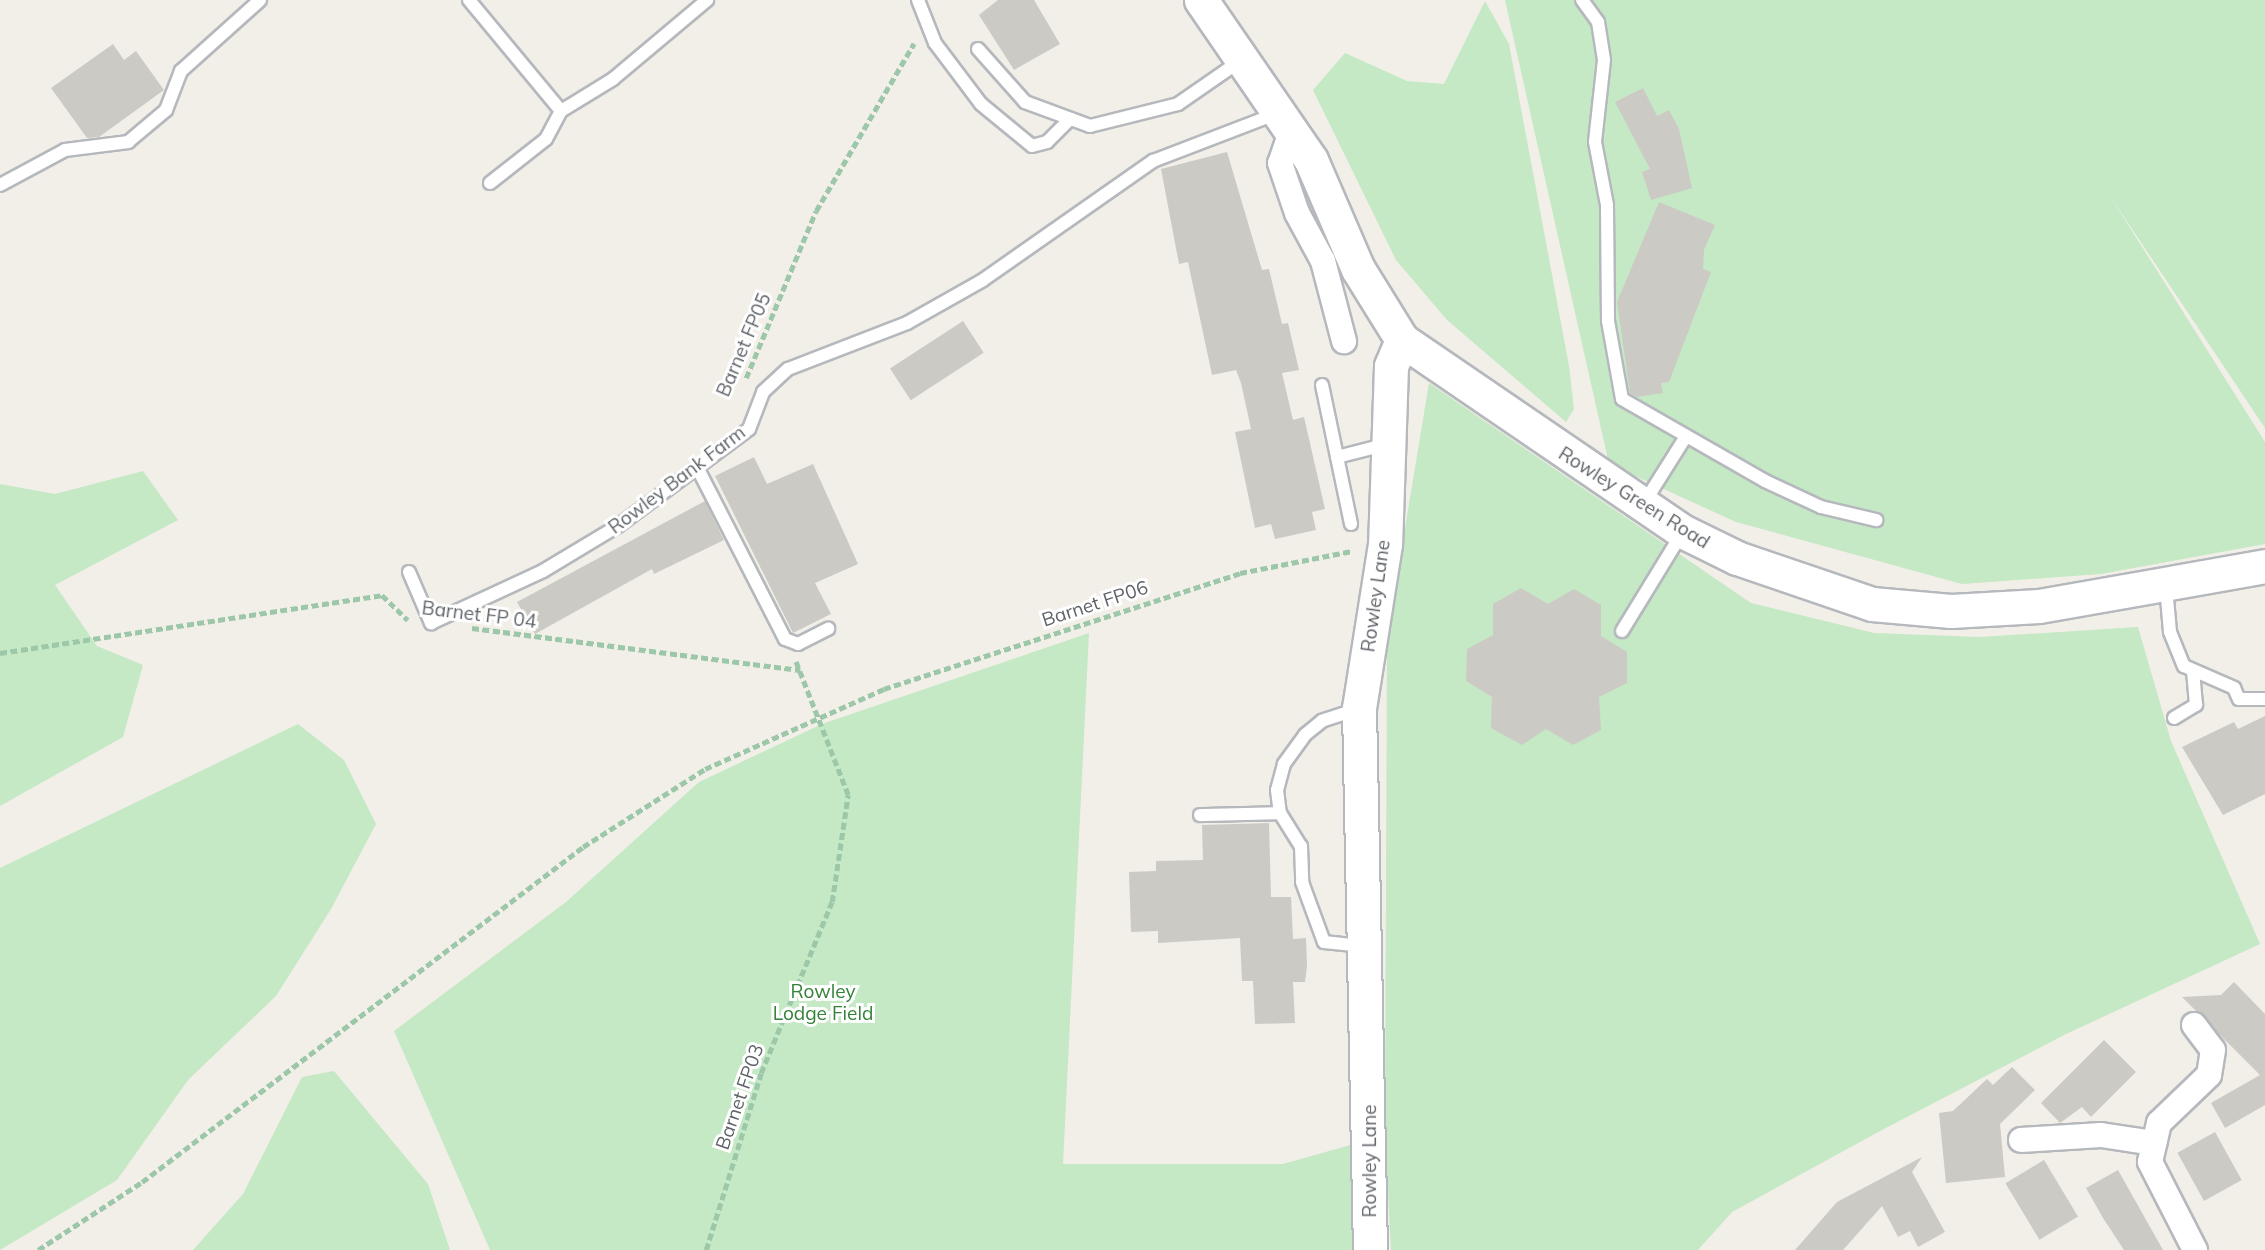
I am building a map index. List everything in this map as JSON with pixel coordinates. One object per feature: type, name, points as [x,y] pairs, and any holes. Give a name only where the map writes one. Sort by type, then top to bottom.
[{"type":"street","points":[[1201,0],[1240,61],[1286,121],[1358,269],[1402,340]]},
{"type":"street","points":[[1286,121],[1280,163],[1323,261],[1344,341]]},
{"type":"street","name":"Rowley Lane","points":[[1370,1250],[1359,709],[1385,544],[1391,366],[1402,340]]},
{"type":"street","name":"Rowley Green Road","points":[[1402,340],[1642,507],[1682,531],[1800,581],[1913,608],[2039,606],[2166,587],[2265,566]]},
{"type":"street","points":[[2194,1025],[2213,1050],[2209,1075],[2159,1123],[2150,1162],[2195,1250]]},
{"type":"street","points":[[2021,1140],[2101,1135],[2154,1143]]},
{"type":"lane","points":[[0,185],[65,150],[128,142],[166,110],[181,71],[260,0]]},
{"type":"lane","points":[[469,0],[561,111]]},
{"type":"lane","points":[[491,183],[546,139],[561,111],[613,79],[707,0]]},
{"type":"lane","points":[[918,0],[925,23],[981,104],[1032,146],[1047,142],[1070,119]]},
{"type":"lane","points":[[1582,0],[1598,22],[1604,60],[1595,142],[1607,205],[1608,321],[1615,373],[1622,399],[1634,411],[1821,507],[1876,520]]},
{"type":"lane","points":[[978,49],[1026,102],[1090,126],[1178,104],[1240,61]]},
{"type":"lane","name":"Rowley Bank Farm","points":[[432,623],[543,571],[698,469],[749,429],[763,393],[788,369],[907,323],[983,280],[1153,161],[1286,121]]},
{"type":"lane","points":[[1322,385],[1351,524]]},
{"type":"lane","points":[[1642,507],[1685,438]]},
{"type":"lane","points":[[1337,457],[1388,444]]},
{"type":"lane","points":[[698,469],[785,639],[798,644],[828,629]]},
{"type":"lane","points":[[1622,631],[1682,531]]},
{"type":"lane","points":[[409,572],[432,623]]},
{"type":"lane","points":[[2166,587],[2170,632],[2184,666],[2234,688],[2239,699],[2265,699]]},
{"type":"lane","points":[[2174,718],[2196,705],[2193,672]]},
{"type":"lane","points":[[1359,709],[1322,721],[1305,735],[1284,764],[1280,813],[1301,846],[1302,882],[1324,942],[1365,946]]},
{"type":"lane","points":[[1200,815],[1280,813]]},
{"type":"path","name":"Barnet FP05","points":[[743,384],[816,211],[925,23]]},
{"type":"path","name":"Barnet FP06","points":[[38,1250],[142,1182],[583,847],[705,769],[884,689],[1227,577],[1385,544]]},
{"type":"path","name":"Barnet FP 04","points":[[0,653],[382,595],[405,620],[800,670]]},
{"type":"path","points":[[785,639],[821,715]]},
{"type":"path","name":"Barnet FP03","points":[[705,1250],[761,1073],[832,902],[848,795],[821,715]]},
{"type":"green space","points":[[1505,0],[2265,0],[2265,428],[2110,196],[2265,442],[2265,544],[2101,574],[1962,584],[1736,522],[1609,464]]},
{"type":"green space","points":[[1485,1],[1509,44],[1569,366],[1574,409],[1566,422],[1447,320],[1396,260],[1313,90],[1345,53],[1407,81],[1444,84]]},
{"type":"green space","points":[[1429,383],[1751,603],[1874,633],[1979,637],[2138,627],[2171,741],[2260,944],[2064,1035],[1882,1130],[1732,1212],[1698,1250],[1391,1250],[1385,1136],[1387,637]]},
{"type":"green space","points":[[143,471],[178,520],[55,585],[97,646],[143,665],[123,737],[0,806],[0,484],[55,494]]},
{"type":"green space","name":"Rowley Lodge Field","points":[[1089,633],[1063,1164],[1283,1164],[1354,1144],[1359,1250],[490,1250],[394,1031],[566,902],[699,782],[822,724]]},
{"type":"green space","points":[[298,724],[344,760],[376,824],[331,909],[276,996],[188,1080],[117,1180],[0,1250],[0,868]]},
{"type":"green space","points":[[334,1071],[428,1184],[450,1250],[193,1250],[243,1194],[302,1077]]},
{"type":"building","points":[[998,0],[1034,0],[1060,44],[1014,70],[979,15]]},
{"type":"building","points":[[113,44],[124,60],[136,51],[164,90],[99,137],[87,138],[51,88]]},
{"type":"building","points":[[1643,88],[1657,116],[1669,110],[1679,129],[1692,188],[1651,200],[1642,172],[1650,169],[1615,102]]},
{"type":"building","points":[[1227,152],[1262,270],[1269,269],[1282,324],[1288,323],[1299,370],[1282,373],[1293,420],[1304,417],[1325,509],[1312,512],[1316,530],[1275,539],[1271,524],[1255,528],[1235,432],[1251,429],[1241,383],[1236,370],[1212,375],[1188,262],[1179,264],[1161,169]]},
{"type":"building","points":[[1659,202],[1715,225],[1704,250],[1703,269],[1711,272],[1669,382],[1661,383],[1663,393],[1637,397],[1630,393],[1617,302]]},
{"type":"building","points":[[963,321],[984,353],[911,400],[890,368]]},
{"type":"building","points":[[754,457],[767,484],[813,464],[858,564],[815,583],[831,614],[793,633],[715,476]]},
{"type":"building","points":[[705,501],[724,540],[654,574],[652,569],[535,634],[517,602]]},
{"type":"building","points":[[1521,588],[1548,604],[1574,589],[1601,605],[1601,636],[1627,652],[1627,683],[1599,697],[1601,730],[1573,745],[1546,729],[1522,745],[1491,728],[1492,697],[1466,681],[1467,649],[1493,635],[1493,604]]},
{"type":"building","points":[[2265,716],[2265,794],[2223,815],[2182,747],[2234,722],[2238,729]]},
{"type":"building","points":[[1269,823],[1271,897],[1291,897],[1293,939],[1306,938],[1305,982],[1293,982],[1295,1023],[1255,1024],[1253,981],[1242,981],[1240,938],[1158,943],[1158,931],[1131,932],[1129,872],[1156,871],[1156,861],[1203,860],[1202,825]]},
{"type":"building","points":[[2234,982],[2265,1014],[2265,1105],[2225,1128],[2211,1103],[2260,1075],[2182,997],[2221,995]]},
{"type":"building","points":[[2104,1040],[2136,1072],[2091,1117],[2082,1107],[2060,1123],[2041,1103]]},
{"type":"building","points":[[2012,1067],[2035,1090],[2000,1124],[2005,1177],[1946,1183],[1939,1113],[1953,1111],[1987,1079],[1993,1085]]},
{"type":"building","points":[[2215,1132],[2242,1180],[2204,1201],[2177,1153]]},
{"type":"building","points":[[1922,1157],[1912,1172],[1945,1232],[1918,1247],[1910,1231],[1898,1237],[1882,1206],[1843,1250],[1795,1250],[1837,1202]]},
{"type":"building","points":[[2044,1160],[2078,1217],[2039,1240],[2005,1183]]},
{"type":"building","points":[[2118,1170],[2163,1250],[2124,1250],[2086,1188]]}]
